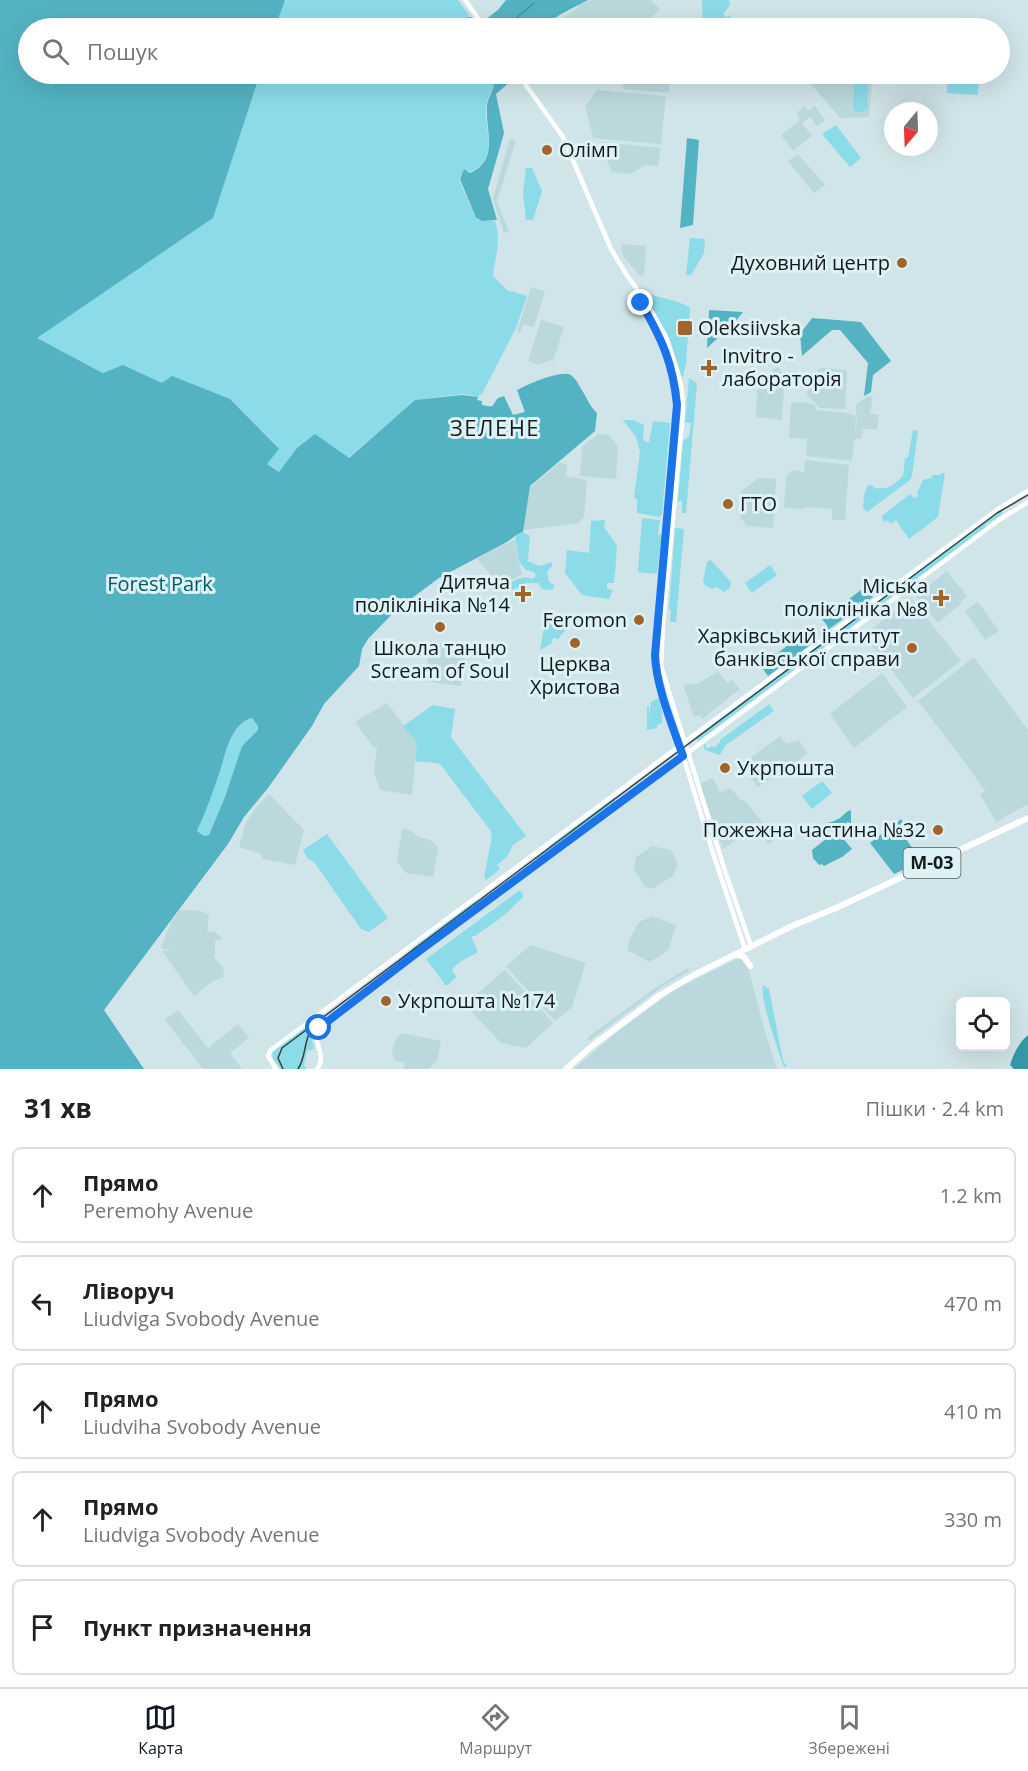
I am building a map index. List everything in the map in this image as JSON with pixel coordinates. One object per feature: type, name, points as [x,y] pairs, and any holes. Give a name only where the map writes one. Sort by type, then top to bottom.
[{"type":"highway","name":"М-03","points":[[566,1069],[592,1046],[670,989],[734,954],[1028,818]]},
{"type":"highway","points":[[734,954],[744,957],[750,966]]},
{"type":"main road","points":[[465,0],[478,18]]},
{"type":"main road","points":[[525,84],[563,137],[610,249],[645,300],[670,344],[678,373],[682,391],[682,422],[661,658],[663,672],[748,948]]},
{"type":"main road","points":[[632,283],[665,346],[676,391],[677,421],[655,655],[656,668],[689,777],[748,948]]},
{"type":"main road","points":[[276,1069],[268,1056],[271,1050],[998,509],[1028,491]]},
{"type":"main road","points":[[317,1069],[322,1062],[316,1037],[319,1028],[989,526],[1028,502]]},
{"type":"main road","points":[[680,728],[685,733],[690,733],[721,715]]},
{"type":"main road","points":[[650,779],[654,779],[677,764],[683,766],[689,777]]},
{"type":"main road","points":[[476,897],[482,905]]},
{"type":"shaded area","points":[[285,0],[458,0],[469,15],[469,18],[279,18]]},
{"type":"shaded area","points":[[590,0],[651,0],[660,9],[651,18],[564,18],[579,8],[578,5]]},
{"type":"shaded area","points":[[702,0],[729,0],[730,5],[723,14],[726,17],[730,15],[730,18],[703,18]]},
{"type":"shaded area","points":[[257,84],[494,84],[486,105],[488,151],[479,166],[470,172],[464,169],[459,179],[476,219],[495,221],[498,242],[493,276],[507,290],[527,296],[516,328],[483,392],[478,397],[463,394],[415,400],[348,458],[297,448],[280,472],[267,464],[278,449],[230,399],[201,389],[162,383],[123,366],[104,373],[36,338],[213,218]]},
{"type":"shaded area","points":[[623,84],[670,84],[669,93],[623,89]]},
{"type":"shaded area","points":[[811,84],[872,84],[869,117],[840,118]]},
{"type":"shaded area","points":[[947,84],[979,84],[978,95],[947,93]]},
{"type":"shaded area","points":[[854,85],[868,85],[867,109],[863,112],[856,112],[853,108]]},
{"type":"shaded area","points":[[597,90],[666,96],[661,144],[593,138],[585,106]]},
{"type":"shaded area","points":[[805,106],[808,111],[815,106],[825,120],[817,126],[810,117],[802,123],[812,136],[793,151],[781,135],[800,120],[796,113]]},
{"type":"shaded area","points":[[836,125],[861,158],[850,167],[822,134]]},
{"type":"shaded area","points":[[510,139],[516,140],[497,202],[509,231],[504,233],[493,199]]},
{"type":"shaded area","points":[[599,142],[661,148],[658,166],[645,165],[631,174],[612,172]]},
{"type":"shaded area","points":[[798,154],[825,185],[814,193],[788,161]]},
{"type":"shaded area","points":[[526,168],[532,168],[542,191],[533,220],[526,220],[523,193]]},
{"type":"shaded area","points":[[690,238],[705,239],[704,253],[691,275],[686,275]]},
{"type":"shaded area","points":[[622,244],[646,246],[644,276],[639,275],[624,257]]},
{"type":"shaded area","points":[[531,287],[545,291],[534,327],[523,324],[520,333],[517,332]]},
{"type":"shaded area","points":[[648,294],[690,308],[683,377],[670,339],[646,297]]},
{"type":"shaded area","points":[[541,320],[564,327],[553,361],[539,365],[528,361]]},
{"type":"shaded area","points":[[777,367],[784,374],[786,384],[774,380],[763,387],[784,388],[782,420],[756,417],[759,389],[756,385]]},
{"type":"shaded area","points":[[821,368],[847,370],[845,409],[820,408],[807,395],[808,380]]},
{"type":"shaded area","points":[[689,378],[697,383],[686,513],[682,513],[682,501],[678,501],[683,441],[689,437],[691,423],[685,422]]},
{"type":"shaded area","points":[[868,396],[873,397],[870,413],[879,415],[877,429],[863,429],[861,439],[854,439],[852,461],[806,456],[807,439],[789,438],[791,403],[801,402],[815,405],[815,410],[848,413],[856,416],[855,436],[857,417],[856,405]]},
{"type":"shaded area","points":[[623,420],[633,420],[644,425],[643,440],[649,443],[653,421],[670,423],[662,514],[659,517],[637,513],[637,499],[634,498],[640,452],[636,437]]},
{"type":"shaded area","points":[[913,430],[918,431],[910,480],[867,512],[863,508],[868,485],[875,489],[886,488],[903,476],[905,458],[908,458]]},
{"type":"shaded area","points":[[598,434],[609,435],[618,447],[616,479],[580,476],[582,447]]},
{"type":"shaded area","points":[[805,460],[849,465],[845,520],[832,520],[832,509],[784,508],[786,477],[792,470],[804,472]]},
{"type":"shaded area","points":[[559,463],[567,464],[566,476],[587,480],[584,517],[579,523],[523,530],[526,491]]},
{"type":"shaded area","points":[[945,473],[938,517],[909,539],[896,520],[890,524],[888,520],[884,522],[882,516],[910,494],[914,498],[918,496],[917,493],[923,480]]},
{"type":"shaded area","points":[[759,478],[776,479],[773,528],[747,526],[740,517],[741,491]]},
{"type":"shaded area","points":[[999,510],[1003,512],[1001,515],[986,527],[904,588],[901,585],[908,578]]},
{"type":"shaded area","points":[[642,518],[660,520],[658,535],[662,535],[657,574],[638,572]]},
{"type":"shaded area","points":[[605,520],[604,527],[617,546],[615,573],[612,573],[615,574],[614,583],[607,583],[607,589],[613,590],[609,599],[582,595],[565,573],[567,550],[589,553],[591,521]]},
{"type":"shaded area","points":[[675,528],[684,529],[676,622],[670,622],[671,611],[669,609]]},
{"type":"shaded area","points":[[522,532],[530,536],[528,561],[539,566],[552,562],[547,572],[549,582],[554,585],[552,590],[542,589],[538,583],[526,583],[508,590],[507,587],[515,580],[532,579],[536,576],[534,572],[526,570],[520,563],[515,538]]},
{"type":"shaded area","points":[[515,540],[522,575],[500,585],[477,559]]},
{"type":"shaded area","points":[[711,560],[731,582],[729,589],[724,592],[717,587],[712,589],[703,582],[707,562]]},
{"type":"shaded area","points":[[770,565],[777,575],[752,593],[745,583]]},
{"type":"shaded area","name":"Міська поліклініка №8","points":[[947,571],[967,596],[938,623],[916,596]]},
{"type":"shaded area","points":[[898,585],[901,589],[893,596],[698,741],[696,738],[711,727],[710,725]]},
{"type":"shaded area","name":"Харківський інститут банківської справи","points":[[911,598],[961,661],[913,698],[864,635]]},
{"type":"shaded area","points":[[978,602],[999,631],[985,640],[965,611]]},
{"type":"shaded area","points":[[545,623],[556,624],[556,635],[557,624],[568,625],[558,639],[553,638],[551,644],[540,650]]},
{"type":"shaded area","points":[[430,643],[466,648],[461,686],[425,681]]},
{"type":"shaded area","points":[[974,657],[1028,730],[1028,804],[996,822],[980,794],[985,791],[918,701]]},
{"type":"shaded area","points":[[718,671],[727,683],[732,680],[740,689],[702,719],[700,715],[694,717],[683,685],[698,684]]},
{"type":"shaded area","points":[[882,673],[907,707],[854,748],[830,714]]},
{"type":"shaded area","points":[[659,698],[662,723],[657,725],[657,728],[647,730],[647,706],[649,706],[649,718],[651,702]]},
{"type":"shaded area","points":[[387,703],[417,742],[412,795],[380,790],[374,772],[377,749],[355,722]]},
{"type":"shaded area","points":[[769,704],[774,711],[726,745],[720,755],[705,750],[703,746],[706,743],[706,749],[712,746],[714,748],[720,740]]},
{"type":"shaded area","points":[[433,705],[455,709],[451,737],[526,836],[513,845],[507,857],[497,865],[500,869],[486,880],[484,877],[492,836],[490,830],[441,765],[415,761],[417,742],[403,726]]},
{"type":"shaded area","points":[[252,718],[258,730],[242,746],[209,835],[204,836],[197,831],[230,741],[239,727]]},
{"type":"shaded area","points":[[780,736],[786,744],[799,740],[807,754],[781,775],[779,772],[758,787],[748,775],[749,759]]},
{"type":"shaded area","points":[[713,778],[720,792],[730,788],[741,800],[744,800],[776,838],[768,844],[756,826],[723,849],[701,787],[702,783]]},
{"type":"shaded area","points":[[822,781],[832,793],[812,809],[802,796]]},
{"type":"shaded area","points":[[269,794],[304,830],[295,865],[262,859],[261,854],[239,847],[246,822]]},
{"type":"shaded area","points":[[614,796],[615,803],[538,861],[535,858],[549,845]]},
{"type":"shaded area","points":[[402,829],[410,830],[418,837],[431,840],[438,848],[433,877],[406,873],[397,861]]},
{"type":"shaded area","points":[[327,834],[388,918],[369,932],[361,929],[303,850]]},
{"type":"shaded area","points":[[652,846],[671,850],[678,864],[673,876],[652,889],[644,886],[634,869],[636,857]]},
{"type":"shaded area","points":[[520,890],[523,898],[497,921],[475,936],[471,936],[478,952],[455,966],[452,970],[456,977],[448,985],[444,985],[426,959]]},
{"type":"shaded area","points":[[476,900],[478,905],[404,959],[402,957],[412,947]]},
{"type":"shaded area","points":[[180,910],[201,911],[209,915],[207,931],[215,932],[221,937],[221,940],[215,940],[215,956],[213,956],[223,968],[224,976],[214,980],[194,996],[162,951],[170,950],[161,948],[171,922]]},
{"type":"shaded area","points":[[653,916],[676,926],[668,950],[650,962],[627,950],[630,938],[639,922]]},
{"type":"shaded area","points":[[531,945],[586,963],[572,1007],[555,1021],[506,966]]},
{"type":"shaded area","points":[[739,958],[747,964],[777,1069],[574,1069],[617,1032],[676,989]]},
{"type":"shaded area","points":[[688,968],[689,971],[663,986],[589,1041],[587,1038],[655,988]]},
{"type":"shaded area","points":[[505,970],[553,1023],[526,1048],[501,1043],[470,1010],[472,998]]},
{"type":"shaded area","points":[[763,985],[769,989],[783,1061],[787,1066],[784,1067],[764,1001]]},
{"type":"shaded area","points":[[178,1010],[208,1048],[238,1024],[249,1038],[230,1053],[242,1069],[203,1069],[165,1020]]},
{"type":"shaded area","points":[[323,1014],[325,1017],[314,1026],[310,1033],[314,1049],[307,1051],[304,1065],[307,1069],[281,1069],[273,1059],[272,1052]]},
{"type":"shaded area","points":[[401,1033],[441,1041],[437,1060],[429,1069],[404,1069],[405,1063],[394,1060],[392,1052]]},
{"type":"shaded area","points":[[1028,1035],[1028,1069],[1014,1069],[1010,1065],[1013,1057],[1019,1045]]},
{"type":"green space","name":"Forest Park","points":[[0,0],[285,0],[279,18],[18,18],[18,84],[257,84],[213,218],[37,338],[103,373],[123,365],[162,383],[172,376],[230,399],[279,449],[267,464],[279,472],[297,448],[315,434],[349,458],[415,400],[462,395],[478,397],[477,400],[482,401],[482,405],[491,406],[498,398],[504,396],[513,415],[525,412],[517,390],[544,378],[566,374],[573,377],[597,413],[595,431],[530,486],[523,532],[439,578],[396,610],[368,639],[362,649],[359,666],[324,704],[312,726],[268,788],[244,817],[228,844],[104,1010],[144,1069],[0,1069]],"holes":[[[252,718],[258,730],[242,746],[209,835],[204,836],[197,831],[231,738],[239,726]]]},
{"type":"green space","points":[[506,0],[588,0],[555,18],[487,18]]},
{"type":"green space","points":[[494,84],[508,84],[496,94],[504,133],[488,189],[497,220],[482,221],[476,218],[460,179],[464,169],[470,173],[479,167],[488,152],[487,105]]},
{"type":"green space","points":[[687,138],[699,140],[693,225],[680,228]]},
{"type":"green space","points":[[709,310],[743,312],[707,348]]},
{"type":"green space","points":[[812,318],[861,322],[891,361],[873,375],[871,392],[864,396],[868,363],[840,330],[832,330],[802,356],[800,334]]},
{"type":"green space","points":[[865,587],[873,597],[821,635],[820,633],[828,627],[822,619]]},
{"type":"green space","points":[[809,629],[817,640],[768,676],[761,666]]},
{"type":"green space","points":[[851,810],[851,823],[847,822],[843,829],[837,831],[852,849],[824,866],[819,865],[813,858],[812,850],[836,831],[824,831],[823,825]]},
{"type":"green space","points":[[901,819],[910,832],[904,836],[915,852],[922,848],[929,858],[894,874],[870,843]]},
{"type":"waterway","points":[[516,18],[534,3]]},
{"type":"tram line","points":[[283,1069],[278,1058],[282,1048],[997,513],[1028,495]]},
{"type":"tram line","points":[[298,1069],[309,1035],[315,1025]]},
{"type":"place","name":"Олімп","points":[[547,150]]},
{"type":"place","name":"Духовний центр","points":[[902,263]]},
{"type":"place","name":"Oleksiivska","points":[[685,328]]},
{"type":"place","name":"Invitro - лабораторія","points":[[709,368]]},
{"type":"place","name":"ГТО","points":[[728,504]]},
{"type":"place","name":"Дитяча поліклініка №14","points":[[523,594]]},
{"type":"place","name":"Міська поліклініка №8","points":[[941,598]]},
{"type":"place","name":"Feromon","points":[[639,620]]},
{"type":"place","name":"Школа танцю Scream of Soul","points":[[440,627]]},
{"type":"place","name":"Церква Христова","points":[[575,643]]},
{"type":"place","name":"Харківський інститут банківської справи","points":[[912,648]]},
{"type":"place","name":"Укрпошта","points":[[725,768]]},
{"type":"place","name":"Пожежна частина №32","points":[[938,830]]},
{"type":"place","name":"Укрпошта №174","points":[[386,1001]]},
{"type":"district","name":"ЗЕЛЕНЕ","points":[[495,428]]},
{"type":"route","points":[[319,1028],[566,841],[683,756],[665,702],[655,655],[675,439],[676,391],[665,346],[641,303]]}]
